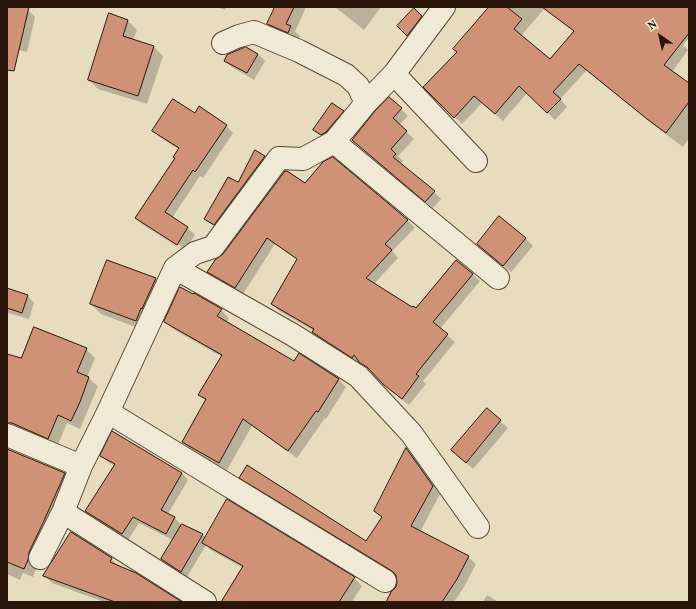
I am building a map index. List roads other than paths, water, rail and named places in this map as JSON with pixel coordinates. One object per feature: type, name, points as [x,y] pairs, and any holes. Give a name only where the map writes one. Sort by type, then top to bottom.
[{"type":"street","points":[[40,558],[63,512],[81,466],[108,412],[175,268],[195,253],[213,247],[279,158],[303,158],[334,142],[366,103],[394,74],[444,7]]},
{"type":"street","points":[[223,43],[239,36],[254,32],[300,51],[346,75],[358,86],[366,103]]},
{"type":"street","points":[[394,74],[476,161]]},
{"type":"street","points":[[334,142],[498,278]]},
{"type":"street","points":[[175,268],[293,335],[358,376],[411,433],[478,527]]},
{"type":"street","points":[[108,412],[385,581]]},
{"type":"street","points":[[7,435],[81,466]]},
{"type":"street","points":[[63,512],[205,602]]}]
